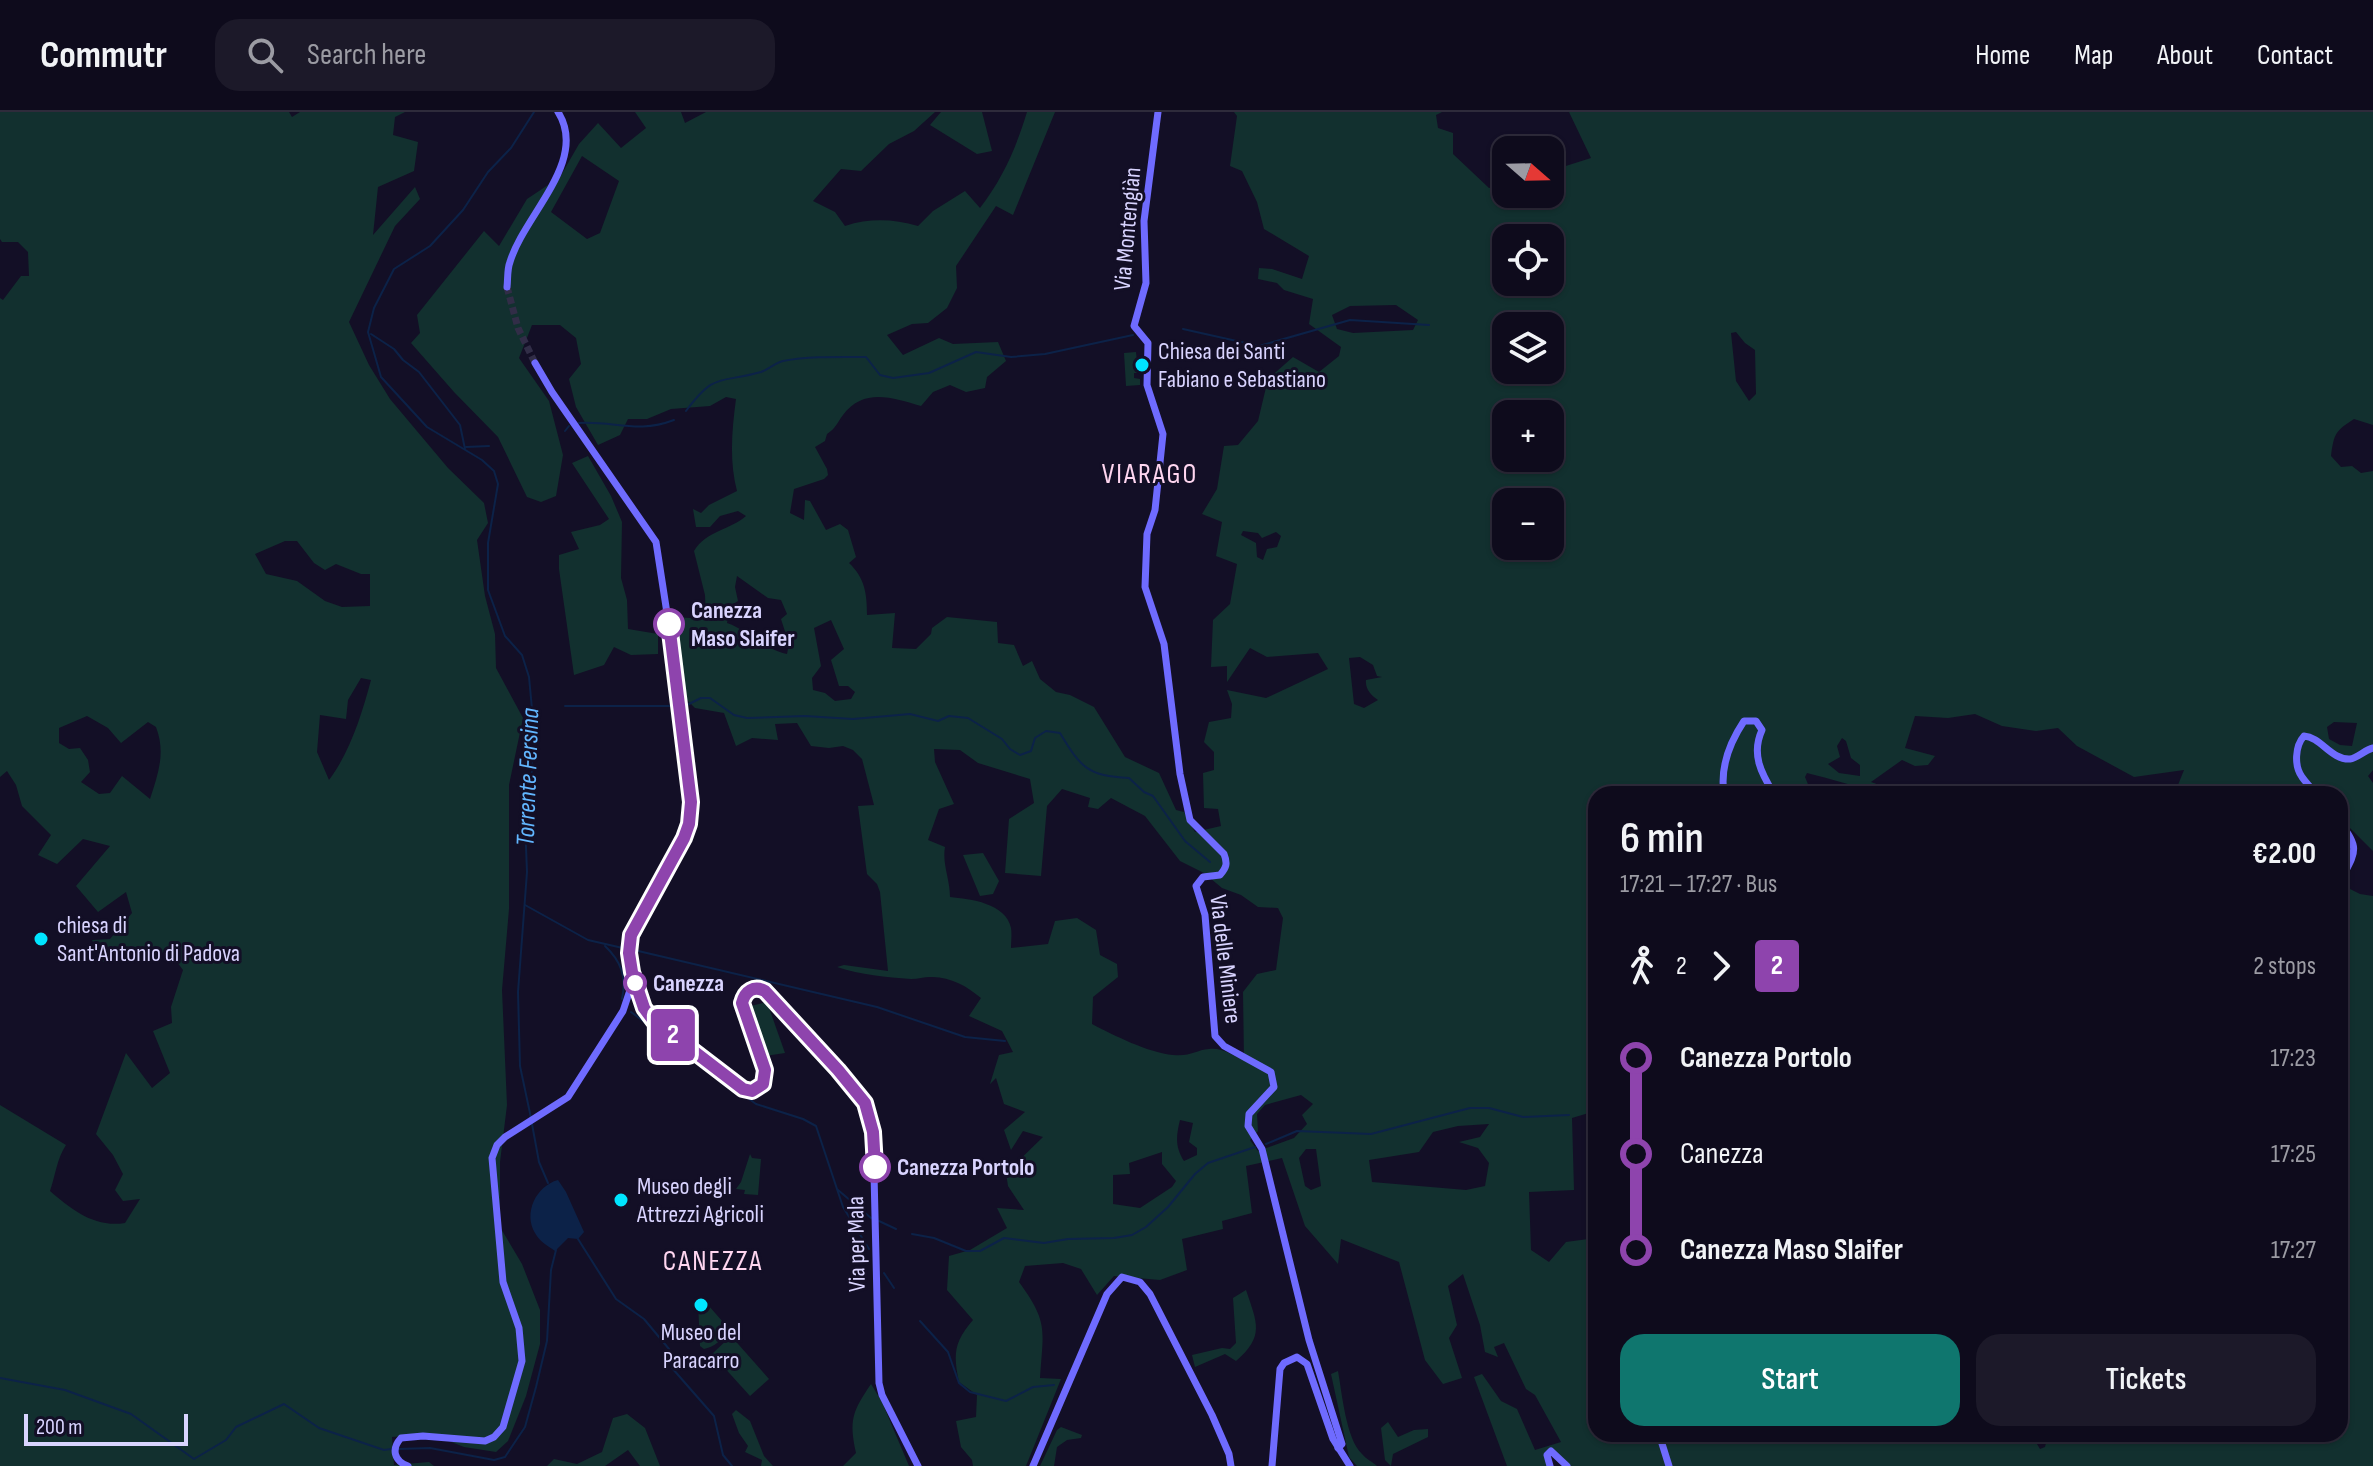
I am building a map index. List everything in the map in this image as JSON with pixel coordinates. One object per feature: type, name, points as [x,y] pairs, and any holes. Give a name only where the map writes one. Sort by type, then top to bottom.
[{"type":"main road","points":[[507,287],[509,262],[564,159],[568,137],[558,112]]},
{"type":"main road","name":"Via Montengiàn","points":[[1158,112],[1144,221],[1146,283],[1134,326],[1148,343],[1147,385],[1163,434],[1159,488],[1147,534],[1145,587],[1164,644]]},
{"type":"main road","points":[[535,363],[656,542],[677,678],[691,802],[689,824],[638,921],[629,949],[641,1000],[628,1001]]},
{"type":"main road","name":"Via delle Miniere","points":[[1164,644],[1180,774],[1190,820],[1224,854],[1227,861],[1220,875],[1203,877],[1196,886],[1205,915],[1215,1036],[1224,1046],[1271,1072],[1274,1078],[1274,1087],[1249,1114],[1248,1126],[1262,1149],[1309,1340],[1342,1444],[1338,1448]]},
{"type":"main road","points":[[1724,786],[1726,758],[1734,735],[1744,721],[1756,721],[1762,730],[1756,744],[1760,771],[1769,786]]},
{"type":"main road","points":[[2308,786],[2300,776],[2297,765],[2299,741],[2304,736],[2315,739],[2344,758],[2353,759],[2373,748]]},
{"type":"main road","points":[[2348,832],[2355,847],[2348,863]]},
{"type":"main road","points":[[408,1466],[401,1464],[395,1456],[398,1442],[408,1436],[485,1441],[503,1427],[522,1361],[522,1343],[503,1282],[492,1158],[497,1145],[558,1105],[573,1090],[628,1001],[634,979]]},
{"type":"main road","name":"Via per Mala","points":[[641,1000],[653,1020],[743,1089],[752,1091],[763,1084],[765,1070],[742,1003],[748,992],[759,988],[772,996],[865,1103],[874,1147],[879,1383],[918,1466]]},
{"type":"main road","points":[[1033,1466],[1107,1294],[1122,1277],[1140,1282],[1150,1294],[1212,1415],[1231,1466]]},
{"type":"main road","points":[[1272,1466],[1280,1369],[1290,1358],[1302,1359],[1307,1364],[1338,1448],[1350,1466]]},
{"type":"main road","points":[[1662,1442],[1669,1466]]},
{"type":"main road","points":[[1550,1466],[1547,1455],[1551,1451],[1567,1466]]},
{"type":"green space","points":[[0,112],[289,112],[292,117],[300,112],[405,112],[395,117],[393,135],[418,142],[414,171],[378,187],[373,235],[415,187],[420,199],[395,226],[349,322],[369,365],[390,399],[448,468],[484,503],[488,523],[477,540],[485,596],[495,634],[496,668],[523,718],[509,785],[509,909],[502,990],[507,1105],[500,1162],[500,1227],[522,1264],[540,1310],[540,1344],[526,1396],[508,1441],[496,1452],[464,1447],[431,1434],[392,1437],[394,1465],[429,1462],[434,1466],[0,1466],[0,1105],[66,1145],[50,1191],[75,1211],[94,1220],[125,1223],[140,1199],[123,1201],[115,1190],[123,1174],[96,1134],[126,1053],[152,1088],[170,1073],[153,1031],[172,1023],[171,1007],[183,970],[168,950],[154,958],[139,950],[103,962],[92,940],[110,939],[132,913],[126,892],[98,912],[76,886],[110,846],[83,839],[57,864],[38,855],[51,835],[22,806],[16,785],[7,771],[0,777],[0,298],[3,300],[21,276],[29,276],[28,252],[18,242],[2,242]],"holes":[[[285,541],[297,541],[314,563],[325,570],[336,564],[361,574],[370,574],[370,606],[342,607],[325,601],[297,581],[266,574],[255,554]],[[361,678],[371,680],[349,745],[329,780],[317,752],[320,715],[346,719],[348,700]],[[87,716],[108,728],[121,743],[148,722],[156,727],[161,755],[150,799],[122,776],[110,793],[99,794],[81,782],[90,772],[88,760],[80,748],[69,749],[59,743],[59,728]]]},
{"type":"green space","points":[[635,112],[681,112],[685,123],[706,112],[935,112],[914,131],[889,144],[861,171],[841,169],[813,201],[835,212],[845,226],[882,220],[918,226],[933,211],[965,191],[980,208],[1008,162],[1027,112],[1055,112],[1013,215],[996,206],[956,266],[957,288],[947,308],[928,323],[912,324],[887,335],[903,355],[939,338],[953,344],[998,342],[1006,361],[987,377],[985,388],[966,392],[950,385],[933,392],[921,406],[879,397],[851,406],[827,434],[825,441],[815,447],[828,475],[794,489],[790,513],[804,520],[805,500],[810,501],[826,530],[840,524],[848,530],[856,557],[849,563],[859,574],[864,587],[867,615],[895,613],[892,648],[916,649],[931,634],[932,628],[947,617],[997,622],[998,643],[1014,645],[1023,666],[1032,661],[1040,679],[1056,692],[1094,707],[1125,757],[1159,773],[1176,810],[1184,812],[1195,832],[1221,826],[1218,809],[1204,808],[1203,773],[1214,770],[1214,752],[1204,742],[1209,722],[1231,718],[1232,704],[1227,690],[1266,698],[1328,669],[1318,653],[1267,657],[1250,648],[1227,682],[1227,666],[1211,667],[1213,620],[1230,604],[1237,564],[1216,556],[1222,522],[1202,514],[1217,489],[1224,446],[1238,445],[1258,421],[1268,379],[1293,357],[1319,372],[1339,356],[1341,347],[1309,324],[1313,299],[1284,290],[1277,283],[1258,279],[1259,268],[1302,279],[1309,256],[1264,229],[1257,202],[1242,171],[1230,166],[1237,116],[1234,112],[1442,112],[1436,115],[1438,128],[1453,133],[1453,154],[1489,188],[1492,187],[1492,208],[1564,208],[1564,167],[1591,158],[1569,112],[2373,112],[2373,425],[2354,419],[2348,423],[2336,434],[2331,456],[2341,467],[2352,466],[2361,473],[2373,471],[2373,747],[2353,758],[2344,757],[2303,736],[2296,765],[2309,786],[2178,786],[2184,770],[2134,777],[2077,746],[2058,728],[2036,731],[2002,726],[1975,714],[1948,718],[1915,716],[1905,748],[1935,756],[1928,765],[1915,766],[1902,760],[1871,782],[1882,786],[1857,786],[1807,773],[1805,777],[1809,786],[1770,786],[1760,763],[1758,747],[1763,730],[1756,721],[1744,720],[1733,735],[1724,786],[1588,786],[1588,1113],[1572,1118],[1574,1190],[1529,1192],[1531,1250],[1549,1262],[1566,1242],[1588,1239],[1588,1442],[1660,1442],[1668,1466],[1568,1466],[1551,1450],[1549,1466],[1507,1466],[1474,1377],[1482,1374],[1501,1401],[1517,1409],[1535,1450],[1561,1442],[1535,1395],[1526,1389],[1504,1343],[1494,1347],[1498,1357],[1485,1352],[1480,1325],[1463,1274],[1448,1286],[1457,1325],[1449,1338],[1462,1378],[1443,1384],[1425,1360],[1399,1262],[1341,1239],[1338,1264],[1305,1226],[1282,1158],[1246,1166],[1252,1213],[1222,1221],[1223,1229],[1182,1239],[1187,1270],[1160,1280],[1114,1276],[1097,1295],[1081,1269],[1063,1263],[1025,1266],[1019,1282],[1029,1296],[1042,1327],[1040,1378],[1061,1379],[1026,1466],[973,1466],[961,1447],[956,1421],[976,1417],[977,1395],[959,1382],[956,1356],[962,1335],[973,1320],[947,1290],[949,1256],[970,1250],[1007,1228],[997,1208],[1024,1210],[1008,1186],[1006,1173],[1043,1137],[1023,1131],[1011,1150],[1004,1130],[1025,1112],[1004,1104],[996,1078],[990,1084],[999,1055],[1013,1052],[1002,1031],[969,1016],[981,998],[964,986],[944,978],[911,979],[837,967],[844,965],[888,971],[880,892],[867,874],[858,806],[874,805],[862,759],[843,746],[811,746],[797,723],[775,724],[778,740],[752,738],[736,746],[724,713],[695,708],[687,700],[673,617],[706,619],[705,595],[694,551],[705,539],[746,516],[738,511],[720,516],[710,527],[696,527],[693,509],[701,513],[709,505],[737,491],[732,457],[736,399],[726,397],[710,406],[671,409],[647,419],[628,419],[620,435],[598,445],[576,407],[569,379],[581,364],[576,338],[560,325],[532,325],[519,358],[549,401],[563,455],[556,496],[541,502],[527,497],[498,437],[411,343],[420,333],[417,315],[484,231],[499,246],[527,199],[560,177],[579,144],[598,123],[621,148],[646,128]],"holes":[[[582,156],[619,181],[600,233],[587,239],[551,212]],[[1396,305],[1418,320],[1413,330],[1353,333],[1337,329],[1332,315],[1350,306]],[[1736,332],[1755,350],[1756,394],[1749,401],[1736,381],[1731,333]],[[1243,531],[1258,533],[1262,538],[1276,532],[1281,536],[1277,547],[1267,549],[1263,560],[1257,557],[1256,543],[1241,535]],[[737,576],[768,598],[781,600],[787,614],[781,619],[789,644],[787,654],[727,623],[730,606],[738,601],[735,587]],[[831,620],[844,649],[831,660],[839,686],[848,686],[855,692],[851,699],[835,701],[825,693],[813,690],[812,678],[821,666],[814,628]],[[1360,657],[1373,665],[1377,676],[1382,677],[1366,680],[1369,692],[1378,700],[1364,708],[1354,704],[1349,658]],[[2334,722],[2357,723],[2352,746],[2340,745],[2329,739],[2327,727]],[[1842,738],[1846,741],[1851,758],[1860,765],[1860,776],[1839,773],[1828,764],[1840,757],[1837,746]],[[934,749],[960,750],[978,763],[1030,779],[1034,803],[1009,819],[1005,873],[1041,876],[1047,806],[1062,789],[1090,798],[1088,807],[1098,809],[1111,798],[1145,816],[1180,861],[1258,907],[1278,908],[1283,918],[1276,970],[1257,974],[1243,992],[1244,1060],[1214,1049],[1184,1055],[1163,1054],[1092,1024],[1093,997],[1118,977],[1117,964],[1100,955],[1096,930],[1077,918],[1055,921],[1048,944],[1011,948],[1011,928],[1002,913],[986,904],[950,897],[945,847],[928,840],[939,809],[954,804],[935,762]],[[1301,1095],[1313,1104],[1302,1115],[1307,1124],[1294,1138],[1258,1151],[1250,1140],[1258,1131],[1257,1114],[1265,1105]],[[1180,1120],[1193,1123],[1189,1142],[1197,1148],[1197,1155],[1184,1161],[1177,1141]],[[1489,1124],[1480,1137],[1459,1142],[1478,1148],[1489,1163],[1485,1186],[1466,1190],[1372,1182],[1369,1160],[1419,1152],[1433,1132],[1458,1126]],[[1306,1149],[1316,1149],[1321,1186],[1311,1190],[1305,1186],[1299,1158]],[[1162,1152],[1162,1164],[1176,1181],[1172,1187],[1140,1208],[1113,1204],[1113,1175],[1130,1174],[1129,1163]]]},
{"type":"green space","points":[[941,112],[982,112],[992,151],[977,154],[930,125]]},
{"type":"green space","points":[[1136,352],[1138,373],[1134,373],[1134,378],[1140,379],[1140,385],[1126,386],[1124,353]]},
{"type":"green space","points":[[588,456],[622,522],[621,578],[627,600],[628,629],[658,634],[658,654],[631,655],[614,647],[604,665],[574,675],[559,555],[579,549],[571,532],[600,525],[609,519],[572,463]]},
{"type":"green space","points":[[1744,722],[1755,722],[1762,730],[1755,744],[1770,786],[1725,786],[1727,759]]},
{"type":"green space","points":[[2304,737],[2344,759],[2373,749],[2373,770],[2368,776],[2373,783],[2373,851],[2348,826],[2348,786],[2310,786],[2299,760]]},
{"type":"green space","points":[[983,853],[999,881],[993,894],[980,896],[963,855]]},
{"type":"green space","points":[[2348,888],[2373,896],[2373,1466],[1669,1466],[1662,1442],[2036,1442],[2040,1449],[2046,1442],[2348,1442]]},
{"type":"green space","points":[[767,1002],[785,1053],[765,1056],[747,1007]]},
{"type":"green space","points":[[750,1154],[752,1158],[761,1159],[758,1195],[744,1194],[745,1190],[736,1189]]},
{"type":"green space","points":[[1246,1290],[1256,1328],[1251,1344],[1236,1361],[1225,1354],[1195,1367],[1192,1355],[1230,1349],[1236,1343],[1233,1298]]},
{"type":"green space","points":[[702,1298],[729,1329],[718,1342],[704,1349],[700,1346],[698,1302]]},
{"type":"green space","points":[[731,1336],[769,1379],[750,1396],[712,1354]]},
{"type":"green space","points":[[1338,1371],[1352,1438],[1362,1454],[1377,1466],[1357,1466],[1349,1457],[1331,1374]]},
{"type":"green space","points":[[871,1384],[882,1402],[909,1466],[843,1466],[856,1453],[854,1417]]},
{"type":"green space","points":[[736,1410],[750,1421],[764,1456],[773,1466],[761,1466],[762,1460],[745,1452],[748,1446],[732,1414]]},
{"type":"green space","points":[[627,1414],[645,1428],[660,1466],[640,1466],[628,1450],[605,1466],[547,1466],[554,1459],[577,1464],[602,1452],[613,1418]]},
{"type":"green space","points":[[1388,1422],[1398,1437],[1414,1430],[1428,1429],[1428,1437],[1393,1454],[1391,1466],[1385,1460],[1381,1428]]},
{"type":"green space","points":[[1061,1427],[1082,1435],[1081,1438],[1067,1440],[1057,1447],[1054,1466],[1040,1466],[1057,1430]]},
{"type":"water","points":[[558,1180],[584,1232],[578,1239],[568,1238],[555,1251],[537,1236],[530,1217],[538,1194]]},
{"type":"waterway","name":"Torrente Fersina","points":[[531,1118],[520,1066],[518,992],[527,872],[525,822],[532,771],[532,709],[529,677],[522,655],[505,636],[488,590],[488,543],[498,484],[494,471],[482,460],[427,427],[381,377],[368,332],[374,308],[394,269],[430,246],[463,210],[488,172],[511,148],[534,112]]},
{"type":"waterway","points":[[1183,329],[1259,346],[1350,320],[1429,325]]},
{"type":"waterway","points":[[371,334],[394,349],[419,372],[460,425],[465,449]]},
{"type":"waterway","points":[[686,411],[712,384],[761,372],[783,361],[866,357],[880,375],[893,378],[929,373],[976,352],[1011,357],[1045,354],[1133,335]]},
{"type":"waterway","points":[[579,423],[637,427],[674,420]]},
{"type":"waterway","points":[[565,431],[569,426]]},
{"type":"waterway","points":[[466,447],[489,446]]},
{"type":"waterway","points":[[685,706],[701,698],[710,698],[734,715],[747,718],[805,716],[853,719],[910,714],[938,721],[949,716],[968,718],[1002,739],[1020,755],[1031,751],[1035,738],[1046,731],[1060,733],[1087,768],[1104,775],[1129,778],[1153,796],[1185,841],[1210,862]]},
{"type":"waterway","points":[[565,706],[673,706]]},
{"type":"waterway","points":[[525,905],[588,940],[627,949]]},
{"type":"waterway","points":[[605,946],[621,970],[624,984],[622,999]]},
{"type":"waterway","points":[[634,950],[877,1007],[965,1037],[1005,1041]]},
{"type":"waterway","points":[[631,1012],[756,1104],[816,1126],[843,1207],[869,1249]]},
{"type":"waterway","points":[[1266,1144],[1297,1131],[1371,1134],[1470,1108],[1489,1108],[1523,1117],[1569,1115]]},
{"type":"waterway","name":"Torrente Fersina","points":[[532,1124],[539,1162],[548,1183]]},
{"type":"waterway","points":[[912,1234],[934,1238],[966,1251],[980,1251],[1004,1238],[1044,1243],[1132,1235],[1168,1207],[1208,1163],[1255,1147]]},
{"type":"waterway","points":[[838,1190],[871,1218]]},
{"type":"waterway","points":[[879,1221],[896,1229]]},
{"type":"waterway","name":"Torrente Fersina","points":[[578,1239],[616,1299],[644,1319],[669,1349],[672,1368],[714,1416],[723,1455],[732,1466]]},
{"type":"waterway","points":[[398,1449],[430,1448],[494,1460],[505,1457],[525,1427],[536,1387],[547,1341],[551,1270],[556,1250]]},
{"type":"waterway","points":[[884,1273],[894,1288]]},
{"type":"waterway","points":[[920,1321],[948,1352],[959,1383],[970,1392],[1006,1401],[1033,1387],[1054,1385]]},
{"type":"waterway","points":[[0,1378],[65,1390],[131,1414],[194,1459],[226,1440],[236,1427],[284,1404],[319,1428],[384,1450],[391,1449]]},
{"type":"tunnel","points":[[507,287],[518,328],[535,363]]},
{"type":"bus line","name":"2","points":[[669,624],[691,802],[684,838],[631,935],[629,953],[632,972],[644,1008],[653,1020],[743,1089],[752,1091],[763,1084],[765,1070],[742,1003],[753,989],[765,991],[865,1103],[873,1132],[875,1167]]},
{"type":"place","name":"Chiesa dei Santi Fabiano e Sebastiano","points":[[1142,365]]},
{"type":"place","name":"Canezza Maso Slaifer","points":[[669,624]]},
{"type":"place","name":"chiesa di Sant'Antonio di Padova","points":[[41,939]]},
{"type":"place","name":"Canezza","points":[[635,983]]},
{"type":"place","name":"Canezza Portolo","points":[[875,1167]]},
{"type":"place","name":"Museo degli Attrezzi Agricoli","points":[[621,1200]]},
{"type":"place","name":"Museo del Paracarro","points":[[701,1305]]},
{"type":"district","name":"VIARAGO","points":[[1150,473]]},
{"type":"district","name":"CANEZZA","points":[[713,1260]]}]
